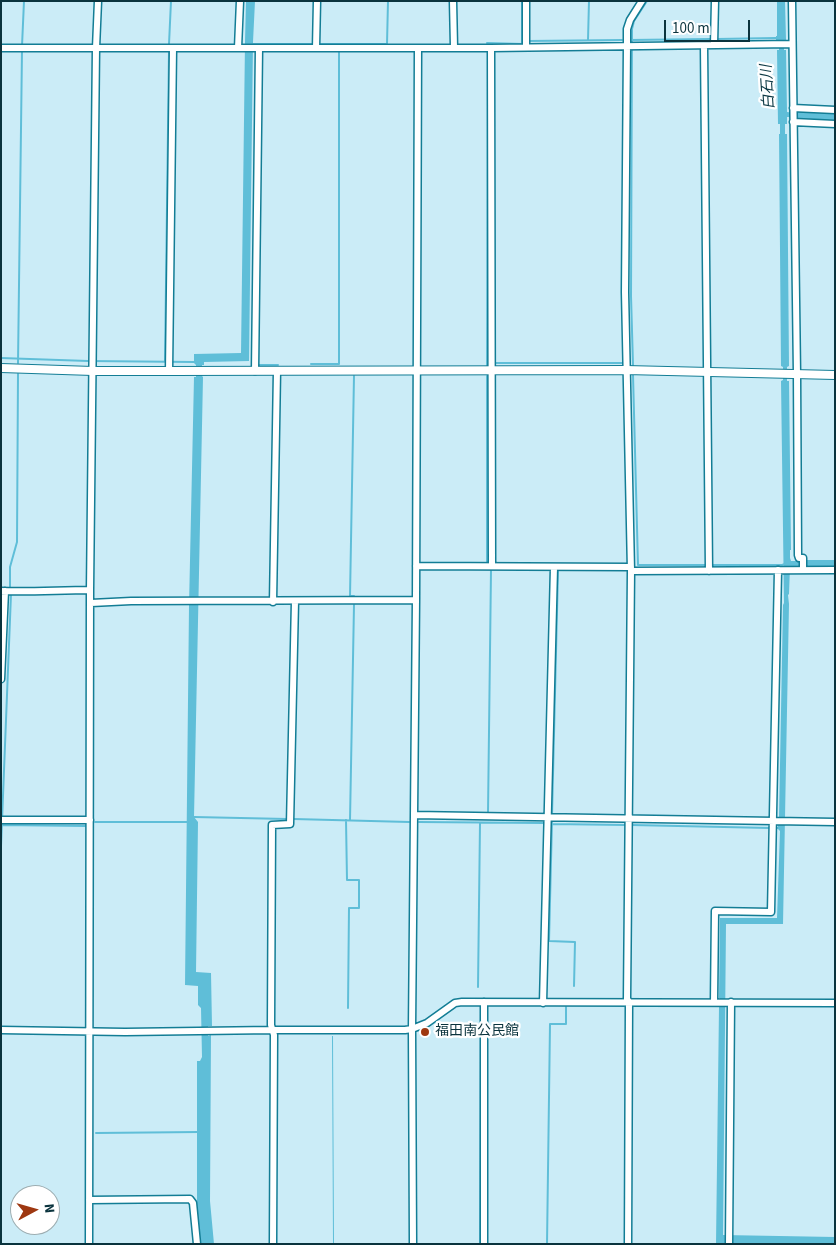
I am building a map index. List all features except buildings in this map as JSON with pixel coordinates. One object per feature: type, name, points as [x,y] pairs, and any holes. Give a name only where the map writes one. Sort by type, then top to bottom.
[{"type":"street","points":[[89,1244],[90,590],[98,1]]},
{"type":"street","points":[[240,1],[241,48]]},
{"type":"street","points":[[316,48],[317,1]]},
{"type":"street","points":[[453,1],[454,47]]},
{"type":"street","points":[[526,1],[526,47]]},
{"type":"street","points":[[628,1244],[629,1002],[627,999],[631,569],[625,282],[631,46],[627,29],[630,20],[642,1]]},
{"type":"street","points":[[714,45],[715,1]]},
{"type":"street","points":[[792,1],[789,44],[793,110],[793,374],[798,555],[799,558],[803,558],[803,570]]},
{"type":"street","points":[[1,48],[491,48],[789,44]]},
{"type":"street","points":[[704,46],[709,567]]},
{"type":"street","points":[[169,365],[173,48]]},
{"type":"street","points":[[255,371],[257,48]]},
{"type":"street","points":[[412,1244],[418,48]]},
{"type":"street","points":[[491,48],[492,566]]},
{"type":"street","points":[[793,110],[835,110]]},
{"type":"street","points":[[793,121],[835,124]]},
{"type":"street","points":[[1,368],[93,364],[169,365],[199,371],[626,370],[835,375]]},
{"type":"street","points":[[273,602],[277,371]]},
{"type":"street","points":[[416,566],[554,566],[631,569],[709,567],[835,570]]},
{"type":"street","points":[[543,1003],[554,566]]},
{"type":"street","points":[[729,1244],[722,1002],[715,911],[771,912],[779,570]]},
{"type":"street","points":[[1,679],[7,591],[90,590]]},
{"type":"street","points":[[91,603],[416,600]]},
{"type":"street","points":[[273,1244],[272,825],[290,824],[295,601]]},
{"type":"street","points":[[414,815],[774,824],[787,821],[835,822]]},
{"type":"street","points":[[3,820],[90,820]]},
{"type":"street","points":[[2,1030],[90,1032],[390,1031],[412,1029],[427,1023],[455,1003],[462,1002],[835,1003]]},
{"type":"street","points":[[484,1002],[484,1244]]},
{"type":"street","points":[[89,1200],[190,1199],[193,1203],[197,1244]]},
{"type":"water","points":[[246,1],[255,1],[249,361],[204,362],[204,365],[202,365],[194,817],[198,822],[196,972],[211,973],[212,1026],[208,1026],[208,1036],[211,1035],[210,1201],[214,1244],[200,1244],[197,1206],[197,1061],[200,1061],[202,1057],[201,1008],[198,1005],[198,986],[185,985],[189,606],[194,377],[196,377],[196,365],[194,363],[1,359],[1,357],[194,361],[194,354],[241,353]]},
{"type":"water","points":[[777,1],[785,1],[786,40],[784,40],[784,50],[786,50],[787,112],[835,113],[835,120],[787,117],[785,134],[787,134],[789,366],[787,367],[787,381],[789,381],[790,558],[791,561],[801,562],[807,560],[835,560],[835,568],[790,567],[783,924],[726,924],[723,1235],[835,1237],[835,1244],[716,1244],[720,918],[777,918],[780,831],[768,827],[778,827],[781,819],[779,818],[784,603],[781,381],[783,380],[783,367],[781,366],[780,124],[778,124],[777,50],[779,50],[779,40],[776,40]]},
{"type":"water","points":[[333,1036],[334,1244],[333,1244]]},
{"type":"waterway","points":[[22,46],[24,1]]},
{"type":"waterway","points":[[169,44],[171,1]]},
{"type":"waterway","points":[[319,44],[387,44],[388,1]]},
{"type":"waterway","points":[[487,43],[522,44],[522,1]]},
{"type":"waterway","points":[[588,40],[589,1]]},
{"type":"waterway","points":[[633,365],[631,296],[632,29],[634,21],[647,1]]},
{"type":"waterway","points":[[717,39],[776,38]]},
{"type":"waterway","points":[[630,40],[710,39]]},
{"type":"waterway","points":[[528,41],[622,40]]},
{"type":"waterway","points":[[253,44],[313,44]]},
{"type":"waterway","points":[[18,363],[22,50]]},
{"type":"waterway","points":[[165,361],[169,51]]},
{"type":"waterway","points":[[487,366],[488,51]]},
{"type":"waterway","points":[[311,364],[339,364],[339,52]]},
{"type":"waterway","points":[[495,363],[622,363]]},
{"type":"waterway","points":[[258,365],[278,365]]},
{"type":"waterway","points":[[10,589],[10,567],[17,542],[18,374]]},
{"type":"waterway","points":[[633,375],[638,565],[785,564]]},
{"type":"waterway","points":[[354,376],[350,596],[354,596]]},
{"type":"waterway","points":[[487,376],[487,562]]},
{"type":"waterway","points":[[488,813],[491,570]]},
{"type":"waterway","points":[[552,815],[558,571]]},
{"type":"waterway","points":[[1,846],[11,594]]},
{"type":"waterway","points":[[350,820],[354,605]]},
{"type":"waterway","points":[[194,817],[287,819]]},
{"type":"waterway","points":[[294,819],[409,822]]},
{"type":"waterway","points":[[346,820],[347,880],[359,880],[359,908],[349,908],[348,1008]]},
{"type":"waterway","points":[[552,821],[549,941],[575,942],[574,986]]},
{"type":"waterway","points":[[95,822],[188,822]]},
{"type":"waterway","points":[[419,822],[543,823]]},
{"type":"waterway","points":[[478,987],[480,823]]},
{"type":"waterway","points":[[552,824],[625,825]]},
{"type":"waterway","points":[[1,825],[85,826]]},
{"type":"waterway","points":[[632,825],[770,828]]},
{"type":"waterway","points":[[547,1244],[550,1024],[566,1024],[566,1007]]},
{"type":"waterway","points":[[480,1244],[481,1008]]},
{"type":"waterway","points":[[96,1133],[199,1132]]},
{"type":"place","name":"福田南公民館","points":[[425,1032]]},
{"type":"water label","name":"白石川","points":[[769,87]]}]
